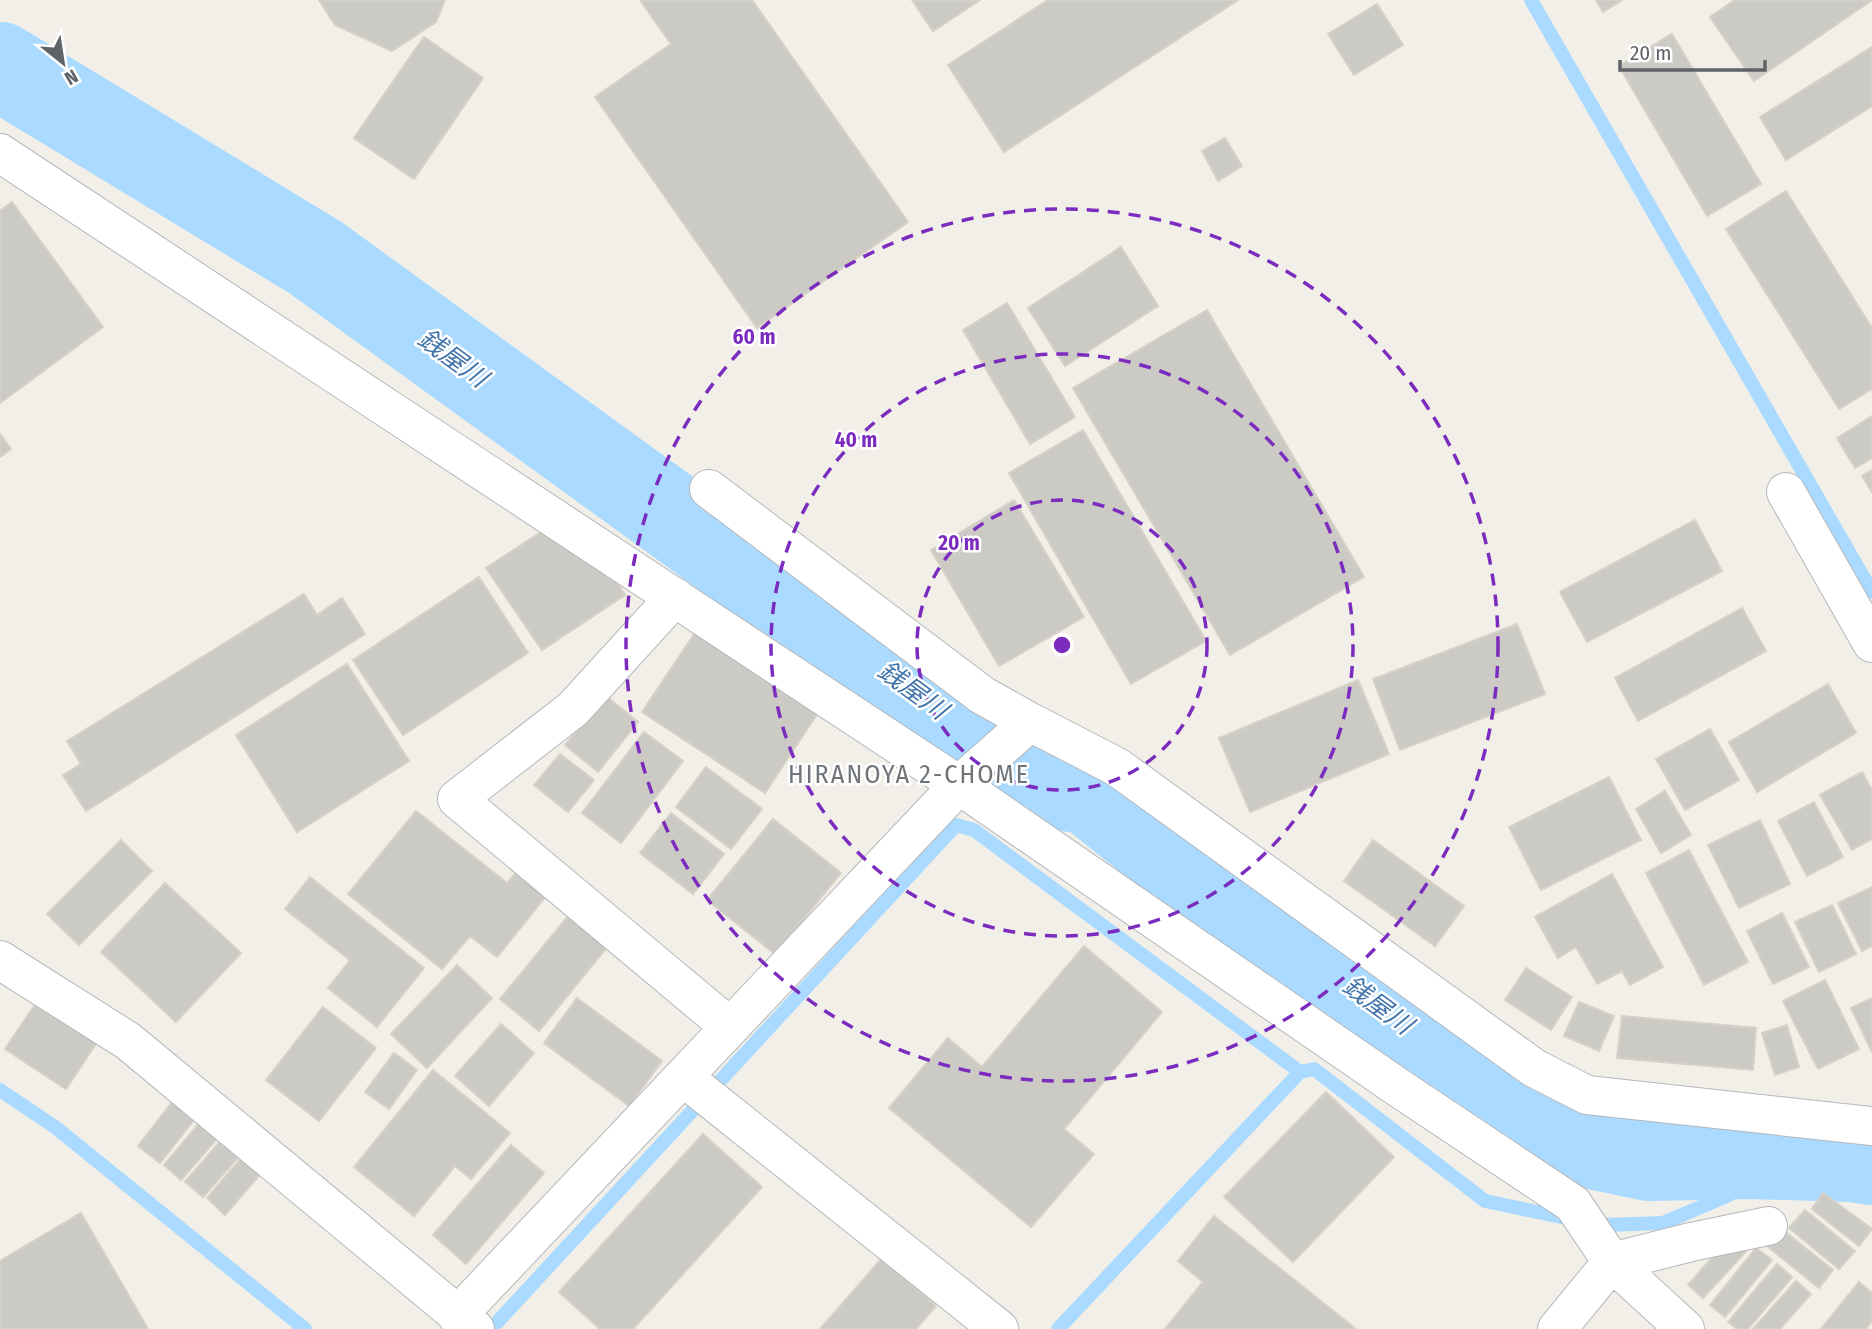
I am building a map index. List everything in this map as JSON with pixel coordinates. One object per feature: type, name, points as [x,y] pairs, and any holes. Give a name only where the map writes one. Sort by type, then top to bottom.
[{"type":"street","points":[[0,153],[959,785],[1399,1088],[1573,1204],[1604,1249],[1685,1329]]},
{"type":"street","points":[[709,489],[982,695],[1117,766],[1534,1068],[1587,1095],[1872,1126]]},
{"type":"street","points":[[1786,492],[1872,643]]},
{"type":"street","points":[[676,597],[573,709],[457,799],[730,1027]]},
{"type":"street","points":[[0,960],[128,1041],[469,1324],[699,1089],[730,1027],[959,785],[1030,722]]},
{"type":"street","points":[[699,1089],[999,1329]]},
{"type":"street","points":[[1604,1249],[1691,1242],[1768,1226]]},
{"type":"street","points":[[1558,1329],[1604,1249]]},
{"type":"building","points":[[319,0],[445,0],[436,22],[392,51],[335,25]]},
{"type":"building","points":[[640,0],[752,0],[908,222],[757,328],[595,97],[671,44]]},
{"type":"building","points":[[912,0],[980,0],[933,31]]},
{"type":"building","points":[[1048,0],[1238,0],[1004,152],[948,65]]},
{"type":"building","points":[[1596,0],[1622,0],[1603,12]]},
{"type":"building","points":[[1735,0],[1872,0],[1754,81],[1710,17]]},
{"type":"building","points":[[1377,4],[1403,45],[1354,75],[1328,34]]},
{"type":"building","points":[[1672,34],[1761,184],[1707,216],[1619,66]]},
{"type":"building","points":[[424,37],[483,78],[414,179],[354,138]]},
{"type":"building","points":[[1872,47],[1872,106],[1786,160],[1760,117]]},
{"type":"building","points":[[1225,138],[1242,166],[1218,181],[1202,151]]},
{"type":"building","points":[[1786,191],[1872,328],[1872,389],[1839,409],[1726,229]]},
{"type":"building","points":[[12,202],[103,327],[0,403],[0,211]]},
{"type":"building","points":[[1121,247],[1158,306],[1065,366],[1028,308]]},
{"type":"building","points":[[1007,303],[1075,417],[1030,444],[963,330]]},
{"type":"building","points":[[1207,310],[1364,577],[1230,655],[1073,388]]},
{"type":"building","points":[[1872,416],[1872,458],[1855,468],[1837,438]]},
{"type":"building","points":[[1083,430],[1206,641],[1131,684],[1009,473]]},
{"type":"building","points":[[0,434],[11,449],[0,457]]},
{"type":"building","points":[[1872,470],[1872,492],[1862,476]]},
{"type":"building","points":[[1014,500],[1084,617],[999,666],[931,550]]},
{"type":"building","points":[[1695,520],[1722,571],[1587,642],[1560,592]]},
{"type":"building","points":[[547,528],[605,565],[625,595],[542,650],[486,568]]},
{"type":"building","points":[[479,577],[528,653],[403,735],[353,660]]},
{"type":"building","points":[[304,594],[317,615],[342,598],[365,634],[86,811],[63,775],[81,764],[67,741]]},
{"type":"building","points":[[1742,608],[1766,651],[1638,721],[1615,678]]},
{"type":"building","points":[[1517,624],[1545,694],[1400,750],[1373,679]]},
{"type":"building","points":[[699,627],[821,708],[765,793],[642,712]]},
{"type":"building","points":[[347,664],[409,761],[297,832],[236,735]]},
{"type":"building","points":[[1358,680],[1389,754],[1250,812],[1219,738]]},
{"type":"building","points":[[1828,684],[1856,733],[1757,792],[1729,742]]},
{"type":"building","points":[[606,696],[638,722],[598,772],[565,745]]},
{"type":"building","points":[[1710,729],[1739,780],[1685,810],[1656,759]]},
{"type":"building","points":[[644,732],[683,761],[621,843],[582,813]]},
{"type":"building","points":[[560,754],[594,780],[568,812],[534,785]]},
{"type":"building","points":[[706,767],[762,809],[731,849],[676,807]]},
{"type":"building","points":[[1862,772],[1872,790],[1872,839],[1852,850],[1820,795]]},
{"type":"building","points":[[1609,777],[1641,840],[1541,890],[1509,827]]},
{"type":"building","points":[[1665,791],[1691,835],[1661,853],[1636,809]]},
{"type":"building","points":[[1814,802],[1843,857],[1807,876],[1778,821]]},
{"type":"building","points":[[416,811],[507,883],[521,867],[550,891],[497,957],[470,936],[442,969],[348,894]]},
{"type":"building","points":[[671,813],[724,854],[693,894],[640,853]]},
{"type":"building","points":[[773,819],[841,873],[775,954],[707,900]]},
{"type":"building","points":[[1760,820],[1790,884],[1739,908],[1708,845]]},
{"type":"building","points":[[121,840],[152,871],[79,945],[47,914]]},
{"type":"building","points":[[1373,840],[1464,906],[1435,946],[1344,881]]},
{"type":"building","points":[[1689,850],[1748,962],[1704,985],[1646,873]]},
{"type":"building","points":[[1612,874],[1663,967],[1630,985],[1622,971],[1597,984],[1576,947],[1558,958],[1535,917]]},
{"type":"building","points":[[310,877],[424,968],[377,1027],[328,988],[350,960],[285,909]]},
{"type":"building","points":[[165,883],[241,953],[176,1022],[101,952]]},
{"type":"building","points":[[1872,887],[1872,946],[1862,951],[1838,903]]},
{"type":"building","points":[[1832,905],[1856,954],[1819,972],[1795,922]]},
{"type":"building","points":[[1782,913],[1809,967],[1773,984],[1747,931]]},
{"type":"building","points":[[569,915],[608,946],[539,1031],[500,999]]},
{"type":"building","points":[[1084,946],[1162,1012],[1064,1129],[1094,1154],[1031,1227],[889,1108],[948,1038],[982,1067]]},
{"type":"building","points":[[457,965],[492,998],[427,1068],[391,1034]]},
{"type":"building","points":[[1526,968],[1572,997],[1551,1030],[1505,1000]]},
{"type":"building","points":[[1825,980],[1859,1049],[1818,1069],[1783,1001]]},
{"type":"building","points":[[577,998],[662,1061],[629,1106],[544,1043]]},
{"type":"building","points":[[1872,998],[1872,1052],[1851,1008]]},
{"type":"building","points":[[38,1000],[99,1039],[66,1089],[5,1049]]},
{"type":"building","points":[[1579,1002],[1614,1016],[1599,1051],[1564,1036]]},
{"type":"building","points":[[323,1007],[376,1048],[319,1121],[266,1080]]},
{"type":"building","points":[[1622,1016],[1756,1028],[1753,1070],[1617,1058]]},
{"type":"building","points":[[501,1024],[534,1053],[489,1106],[455,1076]]},
{"type":"building","points":[[1787,1025],[1799,1067],[1775,1075],[1762,1033]]},
{"type":"building","points":[[394,1053],[417,1070],[389,1109],[365,1092]]},
{"type":"building","points":[[433,1070],[510,1133],[471,1179],[455,1166],[414,1216],[354,1167]]},
{"type":"building","points":[[1326,1092],[1394,1157],[1293,1262],[1224,1197]]},
{"type":"building","points":[[176,1097],[198,1115],[160,1163],[138,1146]]},
{"type":"building","points":[[202,1120],[220,1135],[181,1180],[164,1165]]},
{"type":"building","points":[[703,1134],[762,1187],[633,1329],[600,1329],[559,1292]]},
{"type":"building","points":[[224,1137],[242,1153],[203,1197],[185,1182]]},
{"type":"building","points":[[511,1145],[544,1173],[466,1264],[433,1235]]},
{"type":"building","points":[[244,1155],[263,1171],[225,1215],[207,1198]]},
{"type":"building","points":[[1823,1193],[1872,1229],[1859,1246],[1812,1209]]},
{"type":"building","points":[[1805,1210],[1855,1251],[1839,1269],[1789,1228]]},
{"type":"building","points":[[81,1213],[148,1329],[0,1329],[0,1261]]},
{"type":"building","points":[[1214,1216],[1356,1329],[1165,1329],[1203,1282],[1178,1261]]},
{"type":"building","points":[[1783,1230],[1833,1270],[1819,1288],[1768,1247]]},
{"type":"building","points":[[1722,1246],[1750,1247],[1703,1298],[1688,1285]]},
{"type":"building","points":[[1756,1248],[1772,1260],[1725,1317],[1710,1305]]},
{"type":"building","points":[[882,1258],[936,1306],[916,1329],[820,1329]]},
{"type":"building","points":[[1777,1264],[1792,1277],[1748,1329],[1737,1329],[1728,1322]]},
{"type":"building","points":[[1796,1281],[1811,1294],[1780,1329],[1753,1329]]},
{"type":"building","points":[[1859,1282],[1872,1293],[1872,1321],[1866,1329],[1821,1329]]},
{"type":"waterway","points":[[1531,0],[1872,592]]},
{"type":"waterway","name":"銭屋川","points":[[0,66],[316,258],[1042,784],[1088,790],[1238,910],[1287,939],[1360,989],[1510,1105],[1587,1144],[1649,1157],[1749,1155],[1872,1161]]},
{"type":"waterway","points":[[491,1329],[956,825],[974,830],[1300,1072],[1314,1069],[1485,1201],[1571,1219]]},
{"type":"waterway","points":[[1058,1329],[1300,1072]]},
{"type":"waterway","points":[[0,1090],[55,1127],[305,1329]]},
{"type":"waterway","points":[[1591,1223],[1663,1223],[1729,1195],[1749,1155]]},
{"type":"district","name":"HIRANOYA 2-CHOME","points":[[909,774]]}]
